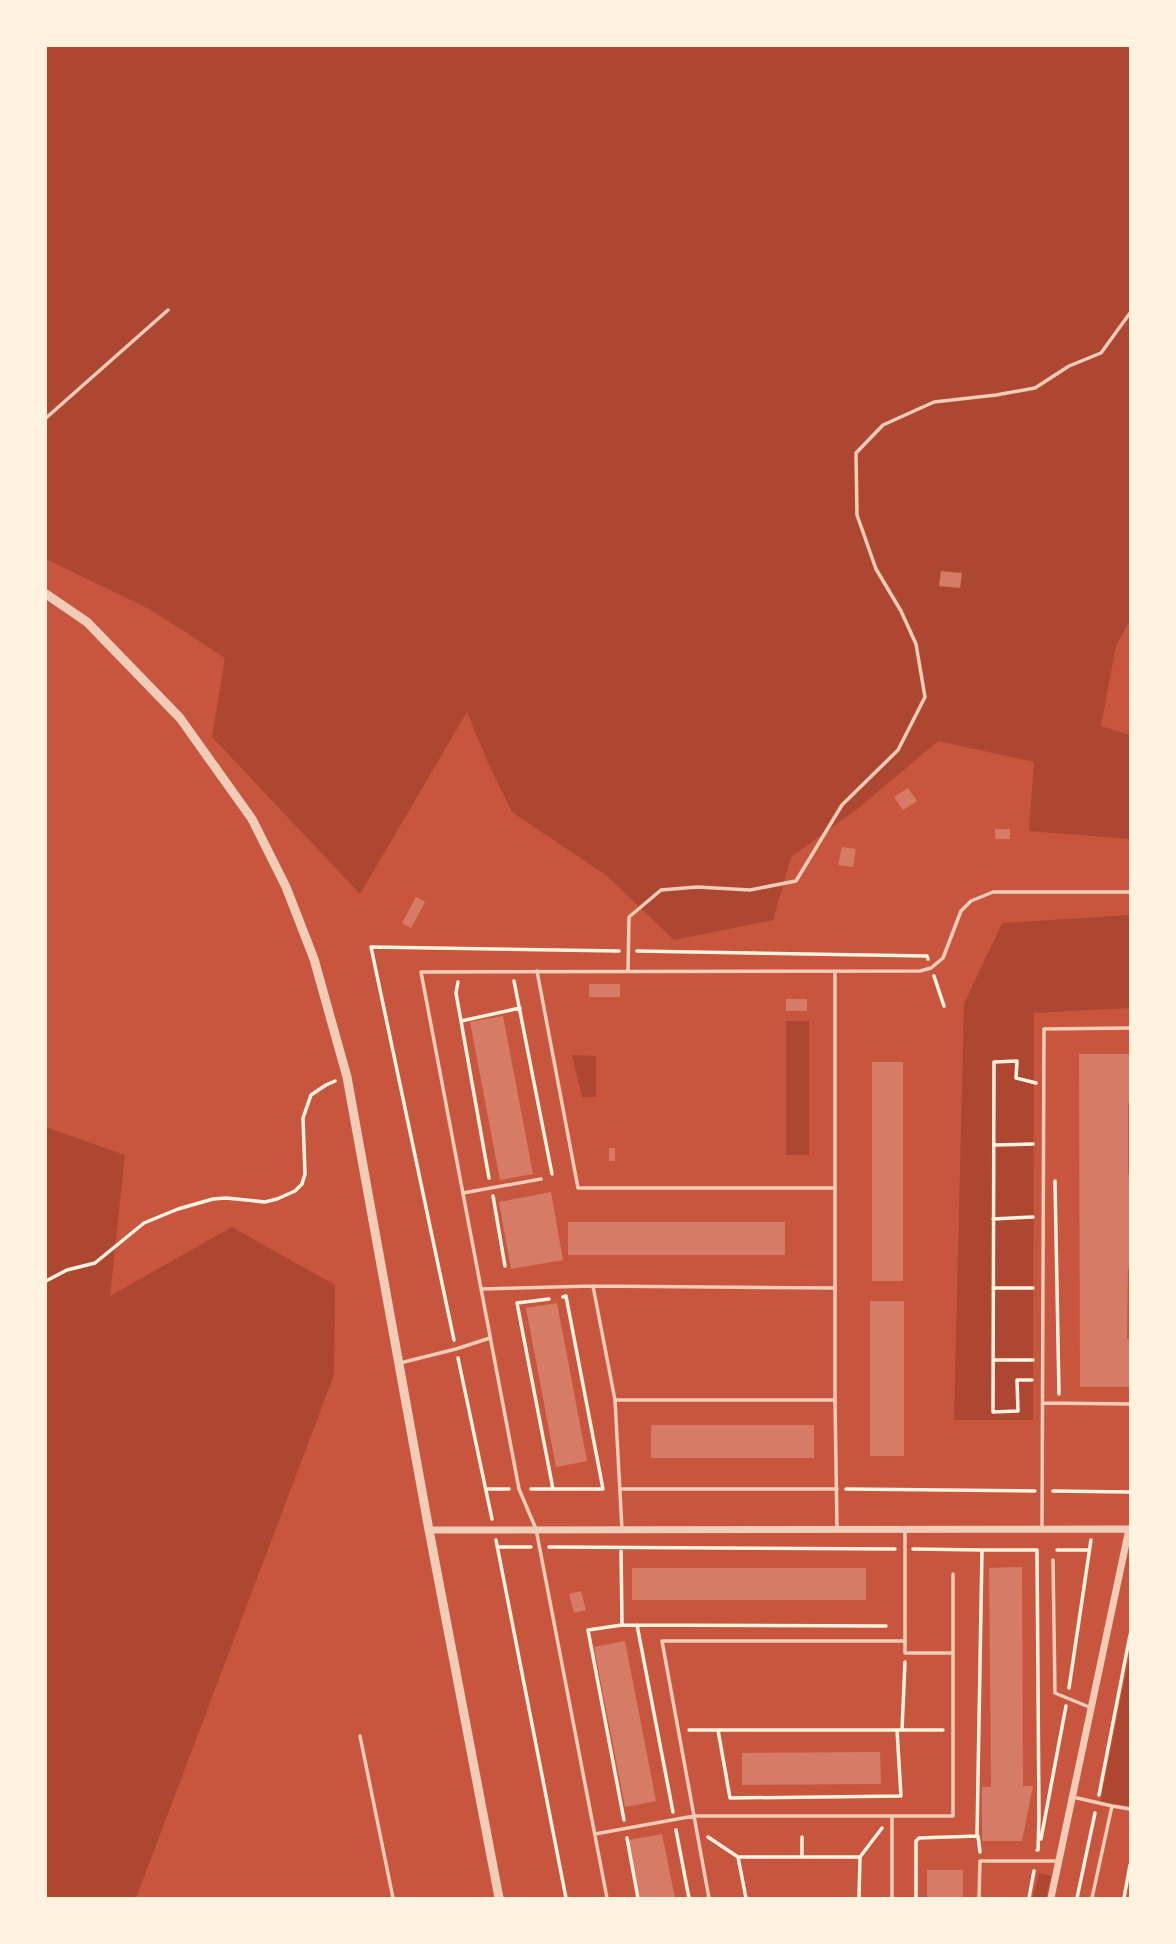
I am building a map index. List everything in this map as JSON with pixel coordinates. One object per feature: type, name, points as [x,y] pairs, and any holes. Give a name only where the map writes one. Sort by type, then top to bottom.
[{"type":"street","points":[[46,594],[87,622],[180,718],[252,819],[286,887],[314,959],[346,1077],[499,1899]]},
{"type":"street","points":[[429,1530],[495,1534],[536,1529],[1130,1529],[1051,1899]]},
{"type":"lane","points":[[46,418],[168,310]]},
{"type":"lane","points":[[628,971],[629,918],[661,890],[697,887],[750,890],[796,881],[842,805],[898,750],[925,697],[916,644],[901,611],[876,569],[857,515],[856,453],[883,425],[934,402],[1035,388],[1069,366],[1101,353],[1130,313]]},
{"type":"lane","points":[[607,1899],[536,1529],[519,1489],[421,972],[920,971],[931,968],[943,958],[961,911],[971,901],[993,892],[1130,892]]},
{"type":"lane","points":[[537,971],[578,1188],[835,1188]]},
{"type":"lane","points":[[835,971],[837,1528]]},
{"type":"lane","points":[[1042,1528],[1044,1029],[1130,1028]]},
{"type":"lane","points":[[463,1193],[541,1179]]},
{"type":"lane","points":[[481,1289],[593,1286],[835,1288]]},
{"type":"lane","points":[[593,1286],[615,1400],[622,1529]]},
{"type":"lane","points":[[398,1363],[490,1338]]},
{"type":"lane","points":[[615,1400],[835,1400]]},
{"type":"lane","points":[[1043,1403],[1130,1404]]},
{"type":"lane","points":[[620,1489],[837,1489]]},
{"type":"lane","points":[[905,1528],[905,1653],[953,1653]]},
{"type":"lane","points":[[1053,1560],[1055,1693],[1091,1707]]},
{"type":"lane","points":[[595,1834],[694,1816],[953,1816],[953,1574]]},
{"type":"lane","points":[[709,1899],[662,1641],[905,1640]]},
{"type":"lane","points":[[360,1736],[393,1899]]},
{"type":"lane","points":[[1073,1797],[1130,1809]]},
{"type":"lane","points":[[1092,1899],[1112,1806]]},
{"type":"lane","points":[[892,1816],[892,1899]]},
{"type":"lane","points":[[979,1899],[980,1861],[1059,1861]]},
{"type":"path","points":[[495,1534],[371,947],[927,956],[944,1006]]},
{"type":"path","points":[[464,976],[458,983],[456,993],[505,1266]]},
{"type":"path","points":[[506,976],[515,982],[552,1174]]},
{"type":"path","points":[[461,1021],[520,1008]]},
{"type":"path","points":[[1034,1083],[1016,1078],[1017,1061],[994,1062],[993,1412],[1018,1411],[1017,1380],[1059,1380]]},
{"type":"path","points":[[46,1281],[68,1270],[95,1263],[144,1223],[178,1209],[213,1199],[265,1202],[295,1191],[302,1184],[305,1174],[303,1118],[311,1096],[326,1085],[346,1077]]},
{"type":"path","points":[[993,1145],[1044,1144]]},
{"type":"path","points":[[1055,1180],[1059,1394],[1064,1396]]},
{"type":"path","points":[[993,1219],[1043,1216]]},
{"type":"path","points":[[993,1288],[1057,1288]]},
{"type":"path","points":[[553,1489],[517,1303],[566,1296],[603,1489]]},
{"type":"path","points":[[993,1360],[1058,1360]]},
{"type":"path","points":[[480,1463],[566,1899]]},
{"type":"path","points":[[486,1489],[620,1489]]},
{"type":"path","points":[[837,1489],[1130,1492]]},
{"type":"path","points":[[1029,1899],[1068,1698],[1094,1528]]},
{"type":"path","points":[[497,1547],[1037,1550],[1038,1850]]},
{"type":"path","points":[[621,1548],[622,1625]]},
{"type":"path","points":[[980,1861],[978,1836],[982,1550]]},
{"type":"path","points":[[1050,1550],[1090,1550]]},
{"type":"path","points":[[638,1899],[588,1630],[622,1625],[887,1626]]},
{"type":"path","points":[[637,1625],[689,1899]]},
{"type":"path","points":[[1077,1899],[1130,1635]]},
{"type":"path","points":[[718,1730],[730,1798],[901,1796],[900,1730],[905,1653]]},
{"type":"path","points":[[678,1730],[953,1730]]},
{"type":"path","points":[[859,1899],[860,1857],[892,1816]]},
{"type":"path","points":[[697,1830],[738,1857],[860,1857]]},
{"type":"path","points":[[916,1899],[916,1841],[919,1838],[978,1836]]},
{"type":"path","points":[[802,1837],[802,1857]]},
{"type":"path","points":[[1027,1850],[1038,1850]]},
{"type":"path","points":[[980,1852],[992,1851]]},
{"type":"path","points":[[738,1857],[746,1899]]},
{"type":"path","points":[[1124,1899],[1130,1865]]},
{"type":"shaded area","points":[[46,46],[1130,46],[1130,620],[1116,646],[1101,726],[1130,735],[1130,839],[1029,831],[1034,762],[938,741],[856,810],[791,857],[773,920],[674,940],[607,876],[512,812],[467,712],[360,894],[212,737],[225,658],[151,610],[46,559]]},
{"type":"shaded area","points":[[1130,915],[1130,1008],[1034,1013],[1033,1420],[954,1420],[964,1004],[1002,923]]},
{"type":"shaded area","points":[[786,1021],[809,1021],[809,1155],[786,1155]]},
{"type":"shaded area","points":[[572,1055],[596,1056],[596,1097],[582,1097]]},
{"type":"shaded area","points":[[46,1127],[125,1155],[110,1296],[232,1227],[335,1285],[334,1375],[136,1898],[46,1898]]},
{"type":"shaded area","points":[[1130,1653],[1130,1806],[1100,1802]]},
{"type":"shaded area","points":[[1039,1873],[1051,1876],[1046,1898],[1033,1898]]},
{"type":"building","points":[[941,571],[962,573],[960,588],[939,586]]},
{"type":"building","points":[[908,788],[917,801],[903,810],[894,797]]},
{"type":"building","points":[[995,829],[1010,829],[1010,839],[995,839]]},
{"type":"building","points":[[842,847],[856,849],[853,867],[838,865]]},
{"type":"building","points":[[416,897],[425,902],[411,928],[402,923]]},
{"type":"building","points":[[589,984],[620,984],[620,997],[589,997]]},
{"type":"building","points":[[786,999],[807,999],[807,1011],[786,1011]]},
{"type":"building","points":[[503,1016],[533,1174],[500,1180],[470,1022]]},
{"type":"building","points":[[1079,1054],[1130,1054],[1130,1269],[1127,1339],[1130,1339],[1130,1387],[1080,1387]]},
{"type":"building","points":[[872,1062],[903,1062],[903,1281],[872,1281]]},
{"type":"building","points":[[609,1148],[615,1148],[615,1161],[609,1161]]},
{"type":"building","points":[[551,1192],[563,1260],[511,1269],[499,1202]]},
{"type":"building","points":[[568,1222],[785,1222],[785,1255],[568,1255]]},
{"type":"building","points":[[870,1301],[904,1301],[904,1456],[870,1456]]},
{"type":"building","points":[[557,1303],[587,1461],[556,1467],[526,1308]]},
{"type":"building","points":[[651,1425],[814,1425],[814,1458],[651,1458]]},
{"type":"building","points":[[1022,1567],[1023,1786],[1033,1786],[1022,1841],[982,1841],[982,1787],[991,1787],[989,1568]]},
{"type":"building","points":[[632,1568],[866,1568],[866,1600],[632,1600]]},
{"type":"building","points":[[581,1591],[586,1610],[574,1613],[569,1594]]},
{"type":"building","points":[[625,1641],[656,1801],[625,1807],[594,1647]]},
{"type":"building","points":[[880,1752],[881,1784],[742,1785],[742,1753]]},
{"type":"building","points":[[662,1834],[675,1898],[640,1898],[629,1840]]},
{"type":"building","points":[[927,1870],[963,1870],[963,1898],[927,1898]]}]
